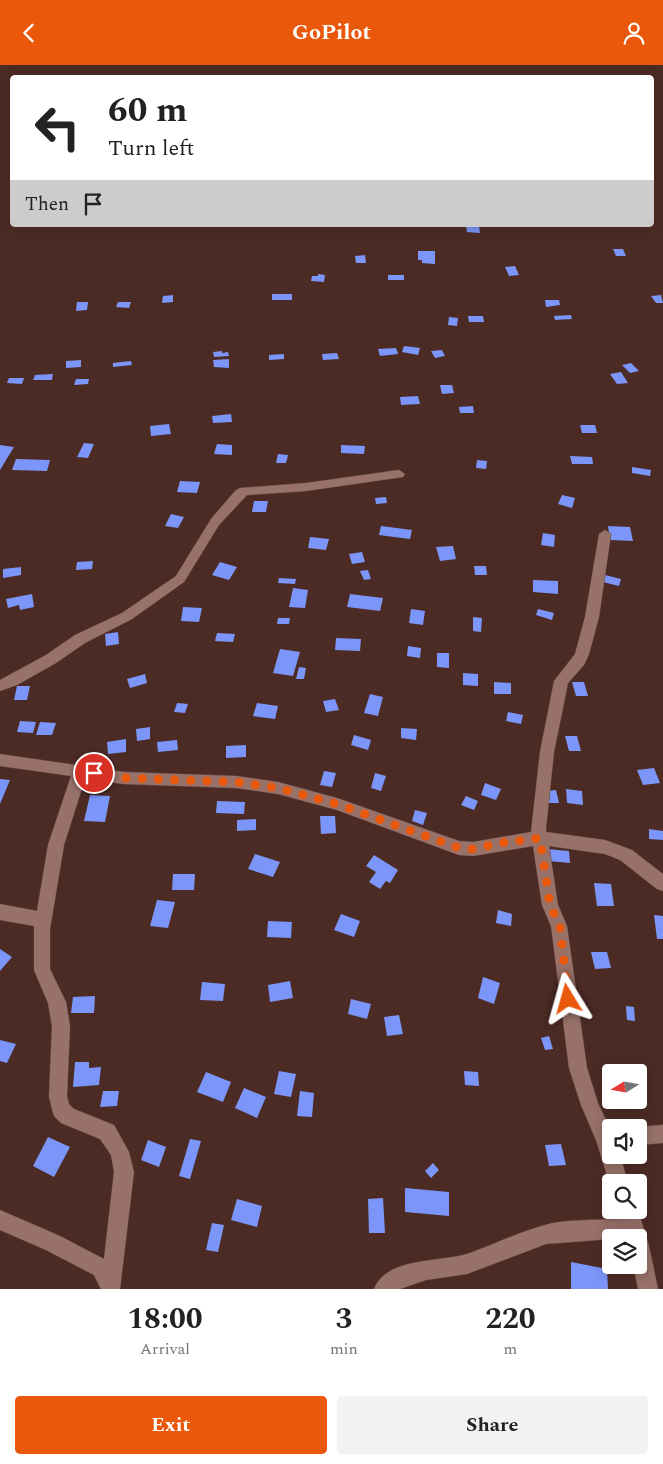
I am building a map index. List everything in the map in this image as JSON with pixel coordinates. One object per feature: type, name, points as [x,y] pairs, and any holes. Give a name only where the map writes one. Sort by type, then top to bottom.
[{"type":"street","points":[[0,686],[51,659],[80,639],[127,616],[180,579],[215,522],[244,491],[306,487],[399,474]]},
{"type":"street","points":[[602,1127],[590,1105],[578,1068],[560,926],[550,905],[538,828],[547,752],[561,681],[579,661],[582,654],[592,617],[605,534]]},
{"type":"street","points":[[0,760],[124,778],[236,782],[278,788],[337,804],[459,848],[473,849],[500,843],[540,838],[605,847],[626,855],[663,884]]},
{"type":"street","points":[[80,771],[56,845],[43,920],[42,970],[57,1002],[61,1026],[58,1096],[61,1109],[68,1116],[107,1132],[120,1152],[124,1172],[111,1287]]},
{"type":"street","points":[[0,912],[43,920]]},
{"type":"street","points":[[647,1135],[663,1134]]},
{"type":"street","points":[[0,1220],[53,1243],[101,1268],[111,1287]]},
{"type":"street","points":[[384,1289],[398,1278],[426,1270],[467,1264],[546,1234],[602,1232]]},
{"type":"street","points":[[644,1274],[648,1289]]},
{"type":"building","points":[[466,227],[479,227],[480,233],[467,232]]},
{"type":"building","points":[[613,249],[623,249],[626,256],[616,256]]},
{"type":"building","points":[[418,251],[435,251],[435,264],[422,263],[422,260],[418,260]]},
{"type":"building","points":[[365,255],[366,263],[356,263],[355,256]]},
{"type":"building","points":[[515,266],[519,275],[509,276],[505,267]]},
{"type":"building","points":[[318,274],[325,275],[324,282],[311,281],[312,276],[318,276]]},
{"type":"building","points":[[388,275],[404,275],[404,280],[388,280]]},
{"type":"building","points":[[272,294],[292,294],[292,300],[272,300]]},
{"type":"building","points":[[173,295],[173,302],[162,303],[163,296]]},
{"type":"building","points":[[661,295],[663,303],[656,303],[651,296]]},
{"type":"building","points":[[545,300],[559,300],[560,305],[546,307]]},
{"type":"building","points":[[77,302],[88,302],[87,310],[76,311]]},
{"type":"building","points":[[118,302],[131,302],[129,308],[116,307]]},
{"type":"building","points":[[571,315],[572,319],[555,320],[554,316]]},
{"type":"building","points":[[468,316],[483,316],[484,322],[469,322]]},
{"type":"building","points":[[449,317],[458,318],[457,326],[448,325]]},
{"type":"building","points":[[404,346],[420,348],[418,355],[402,352]]},
{"type":"building","points":[[396,348],[398,354],[380,356],[378,349]]},
{"type":"building","points":[[442,350],[445,356],[435,358],[431,351]]},
{"type":"building","points":[[222,351],[222,353],[228,352],[229,356],[214,357],[213,352]]},
{"type":"building","points":[[337,353],[339,359],[323,360],[322,354]]},
{"type":"building","points":[[284,354],[284,359],[269,360],[269,355]]},
{"type":"building","points":[[229,359],[229,368],[214,367],[213,360]]},
{"type":"building","points":[[81,360],[81,367],[66,368],[66,361]]},
{"type":"building","points":[[131,361],[132,365],[113,367],[113,363]]},
{"type":"building","points":[[631,363],[639,371],[630,373],[622,365]]},
{"type":"building","points":[[621,372],[628,383],[617,384],[610,374]]},
{"type":"building","points":[[53,374],[52,380],[33,380],[35,375]]},
{"type":"building","points":[[9,378],[24,378],[22,384],[7,383]]},
{"type":"building","points":[[76,379],[89,379],[88,384],[74,385]]},
{"type":"building","points":[[440,385],[452,385],[454,393],[442,394]]},
{"type":"building","points":[[418,396],[420,404],[401,405],[400,397]]},
{"type":"building","points":[[473,406],[474,413],[460,413],[459,407]]},
{"type":"building","points":[[231,414],[232,422],[213,423],[212,416]]},
{"type":"building","points":[[169,424],[171,434],[151,436],[150,426]]},
{"type":"building","points":[[580,425],[595,425],[597,433],[582,433]]},
{"type":"building","points":[[84,443],[94,444],[88,458],[77,457]]},
{"type":"building","points":[[217,444],[232,445],[232,455],[214,454]]},
{"type":"building","points":[[0,445],[14,447],[0,470]]},
{"type":"building","points":[[341,445],[365,446],[364,454],[341,453]]},
{"type":"building","points":[[278,454],[288,455],[286,463],[276,463]]},
{"type":"building","points":[[570,456],[592,457],[593,464],[572,464]]},
{"type":"building","points":[[16,459],[50,460],[47,471],[12,470]]},
{"type":"building","points":[[477,460],[487,461],[486,469],[476,468]]},
{"type":"building","points":[[632,467],[651,470],[650,476],[632,473]]},
{"type":"building","points":[[180,481],[200,482],[197,493],[177,492]]},
{"type":"building","points":[[562,495],[575,498],[572,508],[558,504]]},
{"type":"building","points":[[386,497],[387,503],[376,504],[375,498]]},
{"type":"building","points":[[254,501],[268,501],[266,512],[252,512]]},
{"type":"building","points":[[171,514],[184,517],[178,528],[165,526]]},
{"type":"building","points":[[381,526],[412,530],[410,539],[379,535]]},
{"type":"building","points":[[608,526],[630,527],[633,541],[610,540]]},
{"type":"building","points":[[543,533],[555,535],[554,547],[541,545]]},
{"type":"building","points":[[310,537],[329,539],[326,550],[308,548]]},
{"type":"building","points":[[453,546],[456,559],[440,561],[436,547]]},
{"type":"building","points":[[362,552],[365,562],[352,564],[349,554]]},
{"type":"building","points":[[93,561],[92,569],[76,570],[77,562]]},
{"type":"building","points":[[220,562],[237,567],[229,580],[212,575]]},
{"type":"building","points":[[474,566],[486,566],[487,575],[475,575]]},
{"type":"building","points":[[21,567],[21,575],[3,578],[3,569]]},
{"type":"building","points":[[368,570],[371,579],[364,580],[360,571]]},
{"type":"building","points":[[605,575],[621,579],[619,586],[603,582]]},
{"type":"building","points":[[279,578],[296,579],[295,584],[278,583]]},
{"type":"building","points":[[533,580],[558,581],[558,594],[533,592]]},
{"type":"building","points":[[293,588],[308,590],[305,608],[289,607]]},
{"type":"building","points":[[32,594],[34,607],[20,610],[19,605],[8,608],[6,599]]},
{"type":"building","points":[[350,594],[383,598],[380,611],[347,607]]},
{"type":"building","points":[[183,607],[202,608],[199,622],[181,621]]},
{"type":"building","points":[[411,609],[425,611],[423,625],[409,623]]},
{"type":"building","points":[[538,609],[554,613],[552,620],[536,615]]},
{"type":"building","points":[[473,617],[482,618],[481,632],[473,631]]},
{"type":"building","points":[[278,618],[290,618],[289,624],[277,624]]},
{"type":"building","points":[[118,632],[119,644],[106,646],[105,634]]},
{"type":"building","points":[[217,633],[235,634],[233,642],[215,641]]},
{"type":"building","points":[[336,638],[361,639],[360,651],[335,650]]},
{"type":"building","points":[[408,646],[421,648],[420,658],[407,656]]},
{"type":"building","points":[[280,649],[300,652],[293,676],[273,673]]},
{"type":"building","points":[[437,653],[449,653],[449,668],[437,667]]},
{"type":"building","points":[[299,667],[306,668],[304,679],[296,679]]},
{"type":"building","points":[[463,673],[478,674],[478,686],[463,685]]},
{"type":"building","points":[[145,674],[147,683],[130,688],[127,679]]},
{"type":"building","points":[[494,682],[511,683],[511,694],[494,694]]},
{"type":"building","points":[[572,682],[584,682],[588,696],[576,696]]},
{"type":"building","points":[[17,686],[30,686],[27,700],[14,700]]},
{"type":"building","points":[[370,694],[383,697],[378,716],[364,713]]},
{"type":"building","points":[[335,699],[339,710],[326,712],[323,701]]},
{"type":"building","points":[[177,703],[188,704],[185,713],[174,712]]},
{"type":"building","points":[[257,703],[278,706],[275,719],[253,716]]},
{"type":"building","points":[[508,712],[523,715],[521,724],[506,721]]},
{"type":"building","points":[[20,721],[36,722],[33,733],[17,732]]},
{"type":"building","points":[[40,722],[56,723],[52,735],[36,735]]},
{"type":"building","points":[[150,727],[150,739],[137,741],[136,729]]},
{"type":"building","points":[[401,728],[417,729],[416,740],[401,738]]},
{"type":"building","points":[[354,735],[371,740],[368,750],[351,745]]},
{"type":"building","points":[[565,736],[577,736],[581,751],[569,751]]},
{"type":"building","points":[[126,739],[126,752],[108,754],[107,742]]},
{"type":"building","points":[[177,740],[178,750],[158,752],[157,742]]},
{"type":"building","points":[[246,745],[246,757],[226,758],[226,746]]},
{"type":"building","points":[[654,768],[660,783],[643,785],[637,770]]},
{"type":"building","points":[[324,771],[336,773],[332,787],[320,785]]},
{"type":"building","points":[[375,773],[386,776],[381,791],[371,788]]},
{"type":"building","points":[[0,779],[10,780],[0,804]]},
{"type":"building","points":[[485,783],[501,789],[496,800],[481,795]]},
{"type":"building","points":[[566,789],[582,791],[583,805],[567,803]]},
{"type":"building","points":[[556,790],[559,803],[548,803],[546,791]]},
{"type":"building","points":[[90,795],[110,796],[105,822],[84,821]]},
{"type":"building","points":[[466,796],[478,801],[474,810],[461,805]]},
{"type":"building","points":[[217,801],[245,802],[244,814],[216,813]]},
{"type":"building","points":[[415,810],[427,813],[423,825],[412,821]]},
{"type":"building","points":[[320,816],[335,816],[336,833],[321,834]]},
{"type":"building","points":[[256,819],[256,830],[237,831],[237,820]]},
{"type":"building","points":[[649,829],[663,831],[663,840],[649,839]]},
{"type":"building","points":[[547,849],[569,851],[570,863],[548,861]]},
{"type":"building","points":[[255,854],[280,862],[273,877],[248,869]]},
{"type":"building","points":[[374,855],[398,870],[390,883],[386,881],[380,889],[369,882],[376,872],[366,866]]},
{"type":"building","points":[[173,874],[195,874],[194,890],[172,890]]},
{"type":"building","points":[[594,883],[611,884],[614,906],[597,906]]},
{"type":"building","points":[[157,900],[175,902],[168,928],[150,926]]},
{"type":"building","points":[[498,910],[512,914],[511,926],[496,923]]},
{"type":"building","points":[[341,914],[360,921],[354,937],[334,930]]},
{"type":"building","points":[[654,915],[663,916],[663,939],[657,939]]},
{"type":"building","points":[[268,921],[292,922],[291,938],[267,937]]},
{"type":"building","points":[[0,949],[12,957],[0,971]]},
{"type":"building","points":[[591,952],[607,952],[611,968],[595,969]]},
{"type":"building","points":[[483,977],[500,983],[494,1004],[478,998]]},
{"type":"building","points":[[290,981],[293,998],[270,1002],[268,985]]},
{"type":"building","points":[[202,982],[225,984],[223,1001],[200,1000]]},
{"type":"building","points":[[95,996],[94,1013],[71,1013],[73,997]]},
{"type":"building","points":[[351,999],[371,1004],[367,1019],[348,1014]]},
{"type":"building","points":[[626,1006],[634,1007],[635,1021],[627,1020]]},
{"type":"building","points":[[399,1015],[403,1034],[387,1036],[384,1017]]},
{"type":"building","points":[[549,1036],[553,1049],[545,1050],[541,1038]]},
{"type":"building","points":[[0,1040],[16,1044],[7,1063],[0,1061]]},
{"type":"building","points":[[75,1062],[89,1062],[89,1068],[101,1067],[99,1085],[73,1087]]},
{"type":"building","points":[[279,1071],[296,1074],[291,1097],[274,1094]]},
{"type":"building","points":[[464,1071],[478,1072],[479,1086],[465,1085]]},
{"type":"building","points":[[206,1072],[231,1082],[223,1102],[197,1092]]},
{"type":"building","points":[[244,1088],[266,1097],[257,1118],[235,1108]]},
{"type":"building","points":[[103,1091],[119,1091],[117,1106],[100,1107]]},
{"type":"building","points":[[300,1091],[314,1093],[312,1117],[297,1116]]},
{"type":"building","points":[[48,1137],[70,1147],[54,1177],[33,1166]]},
{"type":"building","points":[[190,1139],[201,1141],[190,1179],[179,1176]]},
{"type":"building","points":[[148,1140],[166,1147],[159,1167],[141,1160]]},
{"type":"building","points":[[561,1144],[566,1165],[549,1166],[545,1145]]},
{"type":"building","points":[[433,1163],[439,1170],[431,1178],[425,1171]]},
{"type":"building","points":[[405,1188],[449,1192],[449,1216],[405,1212]]},
{"type":"building","points":[[383,1198],[385,1233],[369,1233],[368,1199]]},
{"type":"building","points":[[237,1199],[262,1206],[257,1227],[231,1220]]},
{"type":"building","points":[[212,1223],[224,1225],[218,1252],[206,1250]]},
{"type":"building","points":[[571,1262],[602,1268],[602,1274],[607,1274],[608,1289],[571,1289]]},
{"type":"route","points":[[94,773],[124,778],[236,782],[278,788],[337,804],[459,848],[473,849],[500,843],[540,838],[550,905],[560,926],[568,999]]}]
